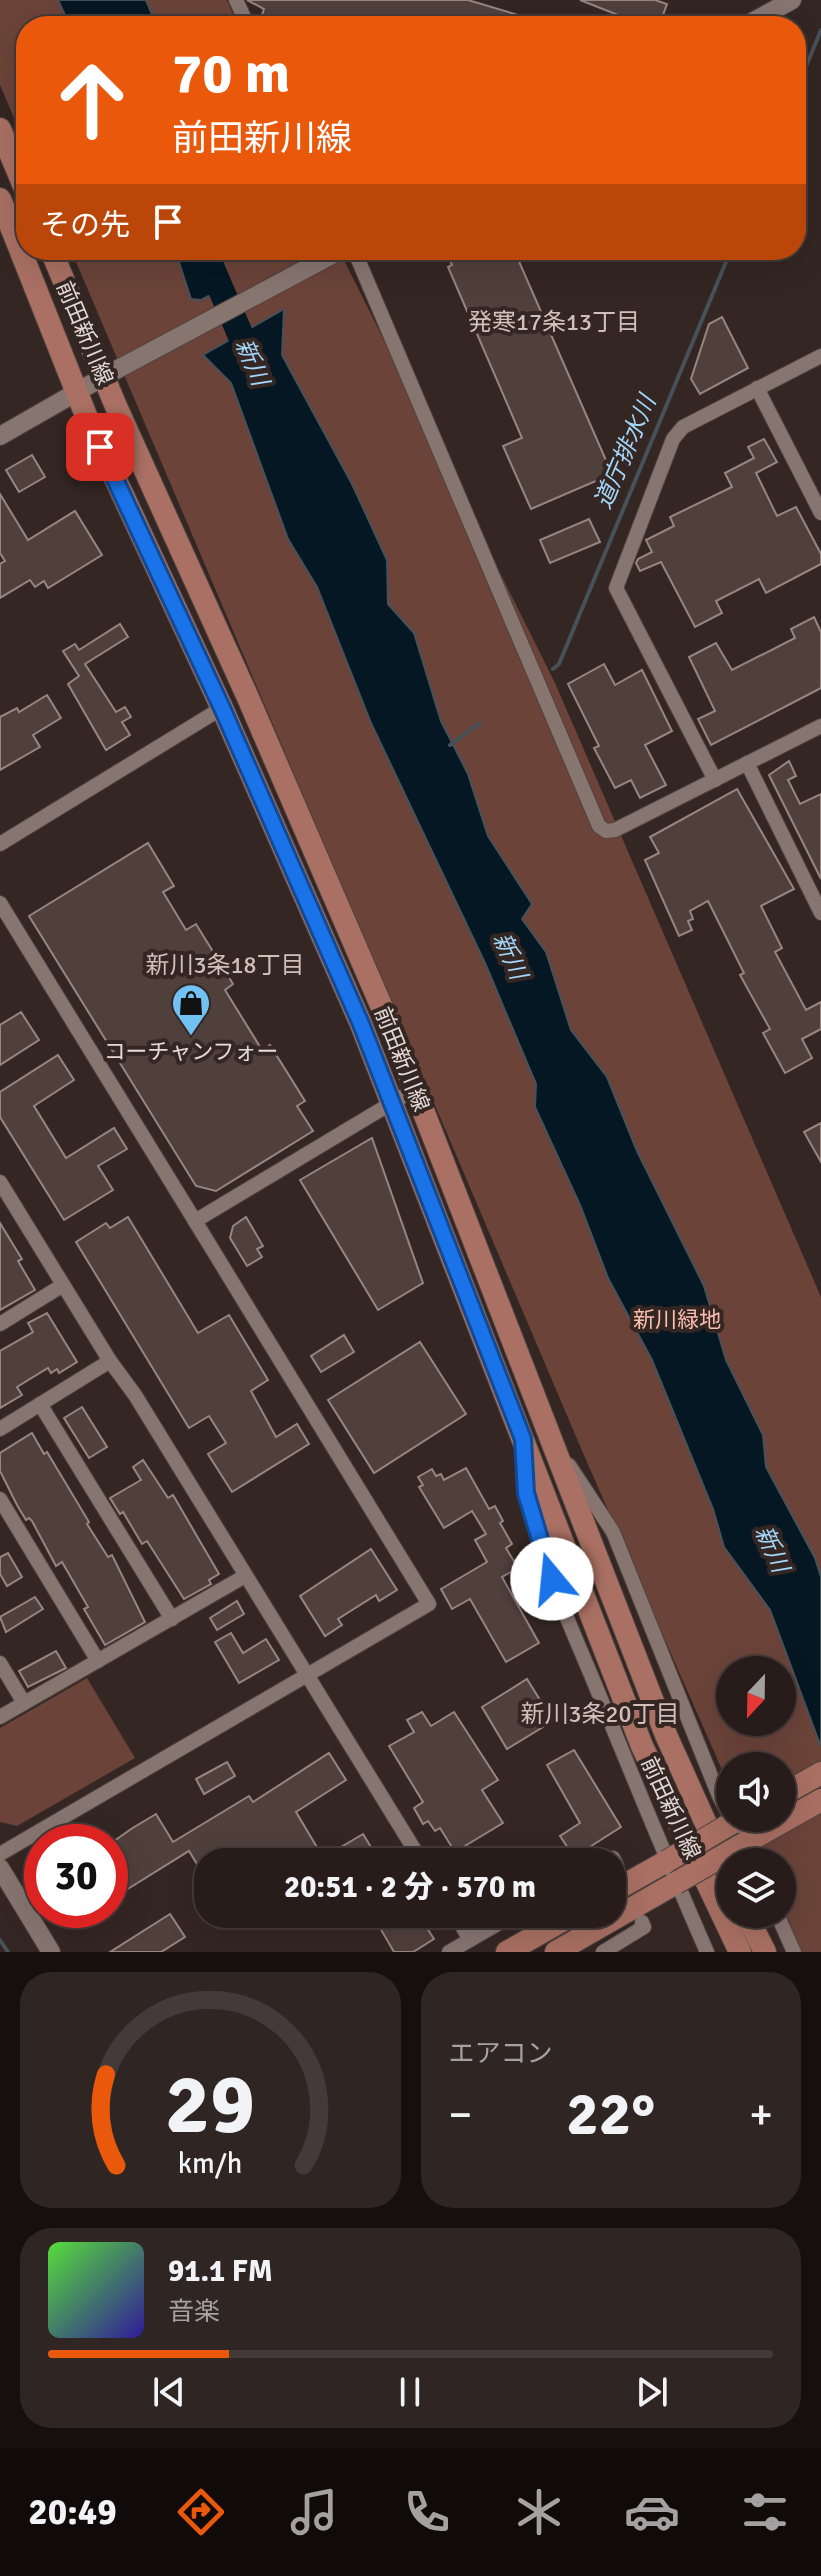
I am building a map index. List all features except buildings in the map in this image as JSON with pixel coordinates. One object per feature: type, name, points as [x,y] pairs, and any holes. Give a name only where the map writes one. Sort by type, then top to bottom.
[{"type":"main road","points":[[0,129],[16,167]]},
{"type":"main road","name":"前田新川線","points":[[0,199],[16,239]]},
{"type":"main road","name":"前田新川線","points":[[24,260],[76,391],[222,708],[393,1100],[642,1746],[740,1952]]},
{"type":"main road","name":"前田新川線","points":[[55,260],[103,377],[255,714],[415,1089],[666,1735],[717,1848]]},
{"type":"main road","points":[[796,1787],[821,1773]]},
{"type":"main road","points":[[754,1848],[776,1826],[821,1800]]},
{"type":"main road","points":[[626,1884],[718,1832]]},
{"type":"main road","points":[[556,1952],[676,1883],[716,1867]]},
{"type":"main road","points":[[507,1952],[549,1928]]},
{"type":"main road","points":[[753,1928],[765,1952]]},
{"type":"street","points":[[763,16],[792,0]]},
{"type":"street","points":[[0,436],[76,391],[323,260]]},
{"type":"street","points":[[358,260],[599,826],[606,831],[615,830],[821,726]]},
{"type":"street","points":[[715,780],[616,588],[673,439],[683,427],[821,356]]},
{"type":"street","points":[[757,388],[821,513]]},
{"type":"street","points":[[0,844],[222,708]]},
{"type":"street","points":[[747,763],[821,913]]},
{"type":"street","points":[[0,903],[429,1604],[0,1854]]},
{"type":"street","points":[[195,1221],[415,1089]]},
{"type":"street","points":[[0,1182],[413,1848]]},
{"type":"street","points":[[0,1324],[63,1285]]},
{"type":"street","points":[[0,1429],[110,1361]]},
{"type":"street","points":[[40,1404],[172,1619]]},
{"type":"street","points":[[551,1438],[613,1532],[716,1772]]},
{"type":"street","points":[[523,1439],[526,1493],[552,1579],[707,1952]]},
{"type":"street","points":[[0,1499],[98,1661]]},
{"type":"street","points":[[0,1717],[245,1576]]},
{"type":"street","points":[[0,1663],[24,1703]]},
{"type":"street","points":[[0,1868],[51,1952]]},
{"type":"street","points":[[603,1952],[644,1927],[642,1922]]},
{"type":"street","points":[[463,1928],[470,1940]]},
{"type":"street","points":[[449,1952],[491,1928]]},
{"type":"street","points":[[783,1928],[794,1952]]},
{"type":"green space","points":[[0,0],[227,0],[234,16],[16,16],[16,123],[0,85]]},
{"type":"green space","name":"新川緑地","points":[[75,260],[344,260],[555,683],[821,1297],[821,1952],[801,1952],[791,1928],[796,1928],[796,1848],[756,1848],[749,1832],[796,1832],[796,1752],[716,1752],[716,1756],[583,1453]]},
{"type":"green space","points":[[87,1678],[135,1758],[17,1826],[0,1822],[0,1728]]},
{"type":"water","points":[[58,0],[146,0],[153,16],[65,16]]},
{"type":"water","points":[[178,260],[224,260],[228,286],[201,300],[191,299]]},
{"type":"water","points":[[284,309],[282,355],[352,484],[387,560],[388,604],[414,633],[441,721],[468,774],[488,836],[532,904],[522,919],[546,952],[571,1030],[607,1077],[637,1151],[704,1286],[726,1360],[763,1435],[766,1467],[815,1558],[821,1577],[821,1747],[796,1680],[796,1656],[787,1656],[770,1610],[724,1547],[713,1509],[652,1360],[608,1278],[580,1205],[535,1107],[536,1084],[485,963],[371,723],[317,587],[288,539],[231,383],[203,355]]},
{"type":"waterway","name":"道庁排水川","points":[[806,67],[821,30]]},
{"type":"waterway","name":"新川","points":[[208,260],[253,364]]},
{"type":"waterway","name":"道庁排水川","points":[[553,669],[559,664],[727,260]]},
{"type":"waterway","name":"道庁排水川","points":[[450,745],[480,723]]},
{"type":"waterway","points":[[0,1940],[8,1952]]},
{"type":"place","name":"コーチャンフォー","points":[[191,1037]]},
{"type":"district","name":"発寒17条13丁目","points":[[554,322]]},
{"type":"district","name":"新川3条18丁目","points":[[225,965]]},
{"type":"district","name":"新川3条20丁目","points":[[600,1714]]},
{"type":"route","points":[[100,447],[222,708],[393,1100],[523,1439],[526,1493],[552,1579]]}]
